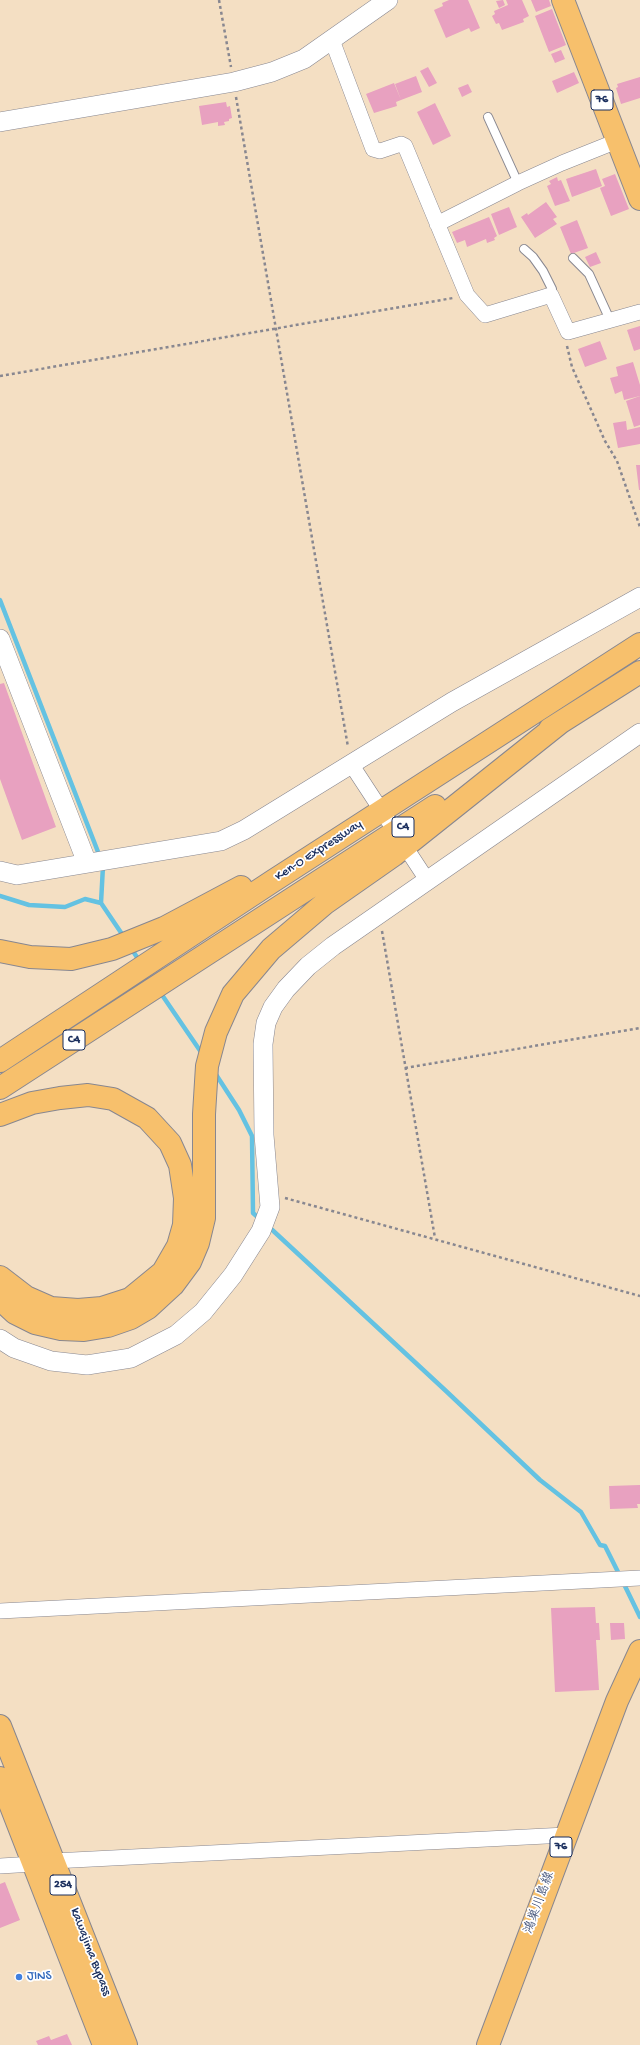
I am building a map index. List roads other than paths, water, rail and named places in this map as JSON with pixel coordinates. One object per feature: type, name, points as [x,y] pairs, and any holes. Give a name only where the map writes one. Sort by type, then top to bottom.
[{"type":"main road","name":"76","points":[[563,0],[640,199]]},
{"type":"main road","name":"Ken-O Expressway","points":[[0,1061],[272,881],[640,644]]},
{"type":"main road","name":"Ken-O Expressway","points":[[0,1088],[157,987],[400,839],[561,722],[640,672]]},
{"type":"main road","points":[[0,1299],[15,1313],[35,1323],[61,1329],[84,1330],[108,1326],[131,1318],[148,1308],[173,1285],[190,1262],[198,1243],[204,1218],[204,1114],[209,1059],[216,1032],[233,994],[271,949],[400,839]]},
{"type":"main road","points":[[0,951],[30,957],[71,959],[112,949],[164,928],[247,884],[272,881]]},
{"type":"main road","points":[[0,1115],[32,1103],[60,1098],[88,1095],[113,1099],[147,1118],[170,1143],[180,1165],[185,1198],[184,1225],[178,1246],[163,1272],[130,1299],[102,1308],[78,1310],[51,1308],[26,1297],[0,1277]]},
{"type":"main road","name":"鴻巣川島線","points":[[488,2045],[617,1701],[640,1651]]},
{"type":"main road","name":"kawajima Bypass","points":[[0,1726],[104,2045]]},
{"type":"main road","name":"kawajima Bypass","points":[[0,1778],[44,1862],[126,2045]]},
{"type":"street","points":[[0,122],[234,82],[272,72],[304,59],[388,0]]},
{"type":"street","points":[[332,40],[373,149],[380,151],[401,144],[405,146],[467,295],[485,315],[551,295],[568,332],[640,312]]},
{"type":"street","points":[[437,224],[518,183],[562,163],[617,141]]},
{"type":"street","points":[[0,871],[17,875],[221,841],[244,830],[452,702],[640,597]]},
{"type":"street","points":[[0,639],[89,863]]},
{"type":"street","points":[[0,1339],[14,1348],[51,1361],[87,1365],[131,1358],[176,1335],[203,1312],[245,1257],[261,1231],[270,1207],[264,1135],[263,1044],[266,1023],[273,1007],[286,989],[308,966],[334,946],[640,733]]},
{"type":"street","points":[[351,764],[427,880]]},
{"type":"street","points":[[0,1611],[640,1578]]},
{"type":"street","points":[[0,1866],[44,1862],[566,1835]]},
{"type":"lane","points":[[488,117],[518,183]]},
{"type":"lane","points":[[524,249],[533,257],[543,271],[552,289],[551,295]]},
{"type":"lane","points":[[574,258],[589,274],[610,320]]},
{"type":"waterway","points":[[0,600],[100,857]]},
{"type":"waterway","points":[[103,866],[101,903],[124,937]]},
{"type":"waterway","points":[[0,896],[29,905],[65,907],[85,899],[101,903]]},
{"type":"waterway","points":[[131,948],[140,962]]},
{"type":"waterway","points":[[160,992],[203,1055]]},
{"type":"waterway","points":[[215,1073],[239,1110],[252,1136],[253,1213],[261,1220]]},
{"type":"waterway","points":[[268,1226],[540,1480],[581,1512],[600,1545],[605,1546],[620,1576]]},
{"type":"waterway","points":[[623,1582],[640,1617]]},
{"type":"place","name":"JINS","points":[[19,1977]]}]
